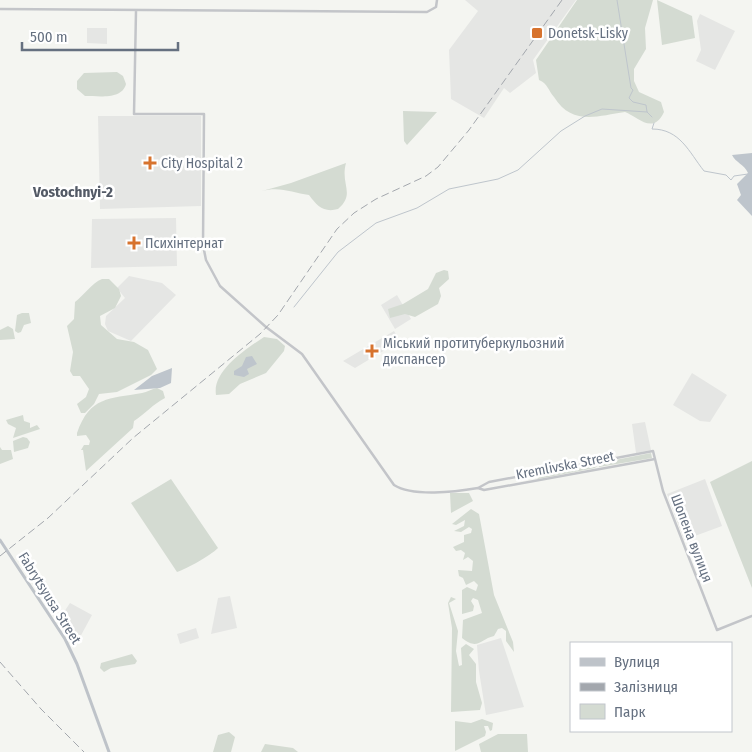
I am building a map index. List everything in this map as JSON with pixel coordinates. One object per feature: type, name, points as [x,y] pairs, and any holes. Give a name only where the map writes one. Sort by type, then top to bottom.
[{"type":"main road","name":"Fabrytsyusa Street","points":[[1,541],[65,639],[77,664],[109,752]]},
{"type":"street","points":[[0,9],[428,12],[434,9],[437,2]]},
{"type":"street","name":"Kremlivska Street","points":[[136,11],[134,114],[204,114],[203,245],[206,260],[220,286],[262,323],[302,354],[394,484],[401,489],[413,492],[478,488],[488,490],[655,458]]},
{"type":"street","name":"Kremlivska Street","points":[[478,488],[489,482],[653,451]]},
{"type":"street","name":"Шопена вулиця","points":[[653,451],[662,489],[717,630],[752,616]]},
{"type":"shaded area","points":[[465,0],[576,0],[533,60],[536,73],[510,93],[504,88],[484,118],[451,99],[449,50],[478,11]]},
{"type":"shaded area","points":[[700,14],[735,31],[715,70],[696,61],[701,50],[697,21]]},
{"type":"shaded area","points":[[87,28],[107,28],[107,44],[87,43]]},
{"type":"shaded area","name":"City Hospital 2","points":[[98,116],[201,116],[201,206],[100,209]]},
{"type":"shaded area","points":[[752,153],[752,216],[737,200],[741,195],[737,184],[748,173],[732,155]]},
{"type":"shaded area","name":"Психінтернат","points":[[176,218],[177,266],[91,268],[92,219]]},
{"type":"shaded area","points":[[129,276],[162,283],[176,295],[131,341],[108,331],[105,324],[106,316],[125,298],[117,288]]},
{"type":"shaded area","points":[[397,295],[411,319],[395,329],[381,305]]},
{"type":"shaded area","name":"Міський протитуберкульозний диспансер","points":[[394,331],[400,341],[355,368],[343,361]]},
{"type":"shaded area","points":[[252,356],[257,364],[247,369],[249,374],[244,377],[234,375],[234,371],[242,366],[246,357]]},
{"type":"shaded area","points":[[172,368],[171,383],[160,388],[134,390],[152,376]]},
{"type":"shaded area","points":[[692,373],[727,395],[710,422],[700,421],[673,405]]},
{"type":"shaded area","points":[[645,422],[651,450],[636,453],[632,424]]},
{"type":"shaded area","points":[[705,479],[722,526],[684,540],[667,494]]},
{"type":"shaded area","points":[[230,596],[237,628],[211,634],[218,598]]},
{"type":"shaded area","points":[[70,603],[92,615],[79,639],[58,621]]},
{"type":"shaded area","points":[[196,628],[199,638],[180,644],[177,634]]},
{"type":"shaded area","points":[[501,638],[524,707],[486,715],[477,645]]},
{"type":"green space","points":[[577,0],[653,0],[645,28],[646,49],[634,69],[634,81],[639,92],[661,102],[664,112],[655,123],[650,124],[625,112],[595,117],[577,116],[561,106],[546,85],[539,80],[536,60]]},
{"type":"green space","points":[[657,0],[692,16],[695,38],[662,45]]},
{"type":"green space","points":[[117,72],[123,76],[126,84],[120,93],[109,96],[85,96],[77,89],[77,81],[84,73]]},
{"type":"green space","points":[[403,111],[437,112],[407,145],[404,141]]},
{"type":"green space","points":[[346,163],[347,193],[346,198],[338,209],[329,210],[321,208],[309,195],[281,190],[262,191],[291,183]]},
{"type":"green space","points":[[444,270],[448,271],[449,279],[439,288],[441,296],[438,304],[415,317],[405,314],[390,318],[388,309],[403,304],[428,289],[436,273]]},
{"type":"green space","points":[[102,279],[109,279],[119,289],[121,296],[115,308],[100,316],[101,325],[117,339],[134,342],[148,350],[157,369],[151,375],[117,392],[99,394],[94,404],[85,413],[81,413],[77,404],[86,397],[89,389],[80,376],[73,376],[70,371],[73,352],[67,326],[74,319],[75,302]]},
{"type":"green space","points":[[29,313],[31,323],[24,325],[21,332],[18,333],[15,331],[17,315]]},
{"type":"green space","points":[[8,326],[13,329],[15,339],[0,340],[0,330]]},
{"type":"green space","points":[[264,337],[277,339],[285,346],[284,351],[266,373],[240,384],[229,394],[216,395],[219,377],[225,369],[240,354]]},
{"type":"green space","points":[[157,388],[163,391],[165,398],[134,421],[133,428],[86,471],[83,450],[81,450],[84,445],[89,445],[90,441],[86,435],[77,436],[77,433],[88,412],[102,401]]},
{"type":"green space","points":[[23,415],[24,421],[30,423],[30,428],[37,425],[40,429],[13,438],[16,428],[8,424],[6,420]]},
{"type":"green space","points":[[23,437],[27,438],[30,442],[28,448],[14,452],[13,441]]},
{"type":"green space","points":[[0,447],[2,450],[11,450],[13,459],[0,464]]},
{"type":"green space","points":[[651,453],[652,458],[599,467],[600,463]]},
{"type":"green space","points":[[752,461],[752,588],[710,482]]},
{"type":"green space","points":[[595,464],[597,466],[595,468],[538,479],[536,476]]},
{"type":"green space","points":[[171,479],[218,548],[199,562],[177,572],[131,503]]},
{"type":"green space","points":[[450,493],[469,493],[473,501],[451,513]]},
{"type":"green space","points":[[471,509],[479,514],[494,595],[513,642],[514,652],[506,641],[506,631],[502,628],[498,629],[494,636],[475,644],[467,642],[462,638],[463,620],[482,613],[478,600],[473,598],[471,601],[474,606],[473,611],[462,614],[462,590],[467,587],[476,591],[478,585],[474,581],[466,585],[463,578],[459,576],[458,570],[472,571],[473,561],[468,557],[463,560],[465,553],[461,550],[456,551],[453,547],[464,542],[464,535],[471,533],[472,529],[469,527],[461,532],[454,531],[464,526],[465,520],[456,525],[452,524]]},
{"type":"green space","points":[[451,597],[456,599],[449,603],[458,631],[456,651],[459,666],[462,665],[461,648],[466,644],[474,649],[469,655],[476,664],[476,682],[482,703],[480,710],[451,712],[452,628],[448,603]]},
{"type":"green space","points":[[132,654],[137,661],[135,664],[111,668],[104,672],[100,668],[101,663]]},
{"type":"green space","points":[[482,719],[493,723],[492,730],[490,731],[488,726],[484,726],[485,736],[455,751],[455,721],[471,723]]},
{"type":"green space","points":[[229,732],[235,737],[231,752],[213,752],[218,735]]},
{"type":"green space","points":[[498,734],[527,734],[528,752],[481,752],[479,744]]},
{"type":"green space","points":[[265,744],[293,748],[298,752],[261,752]]},
{"type":"waterway","points":[[617,0],[631,88],[633,90],[629,98],[633,102],[646,105],[647,112],[652,117]]},
{"type":"waterway","points":[[294,307],[338,252],[376,223],[417,208],[449,189],[498,179],[518,170],[561,131],[585,116],[602,109],[647,112]]},
{"type":"waterway","points":[[654,123],[652,129],[662,130],[677,137],[704,171],[726,175],[731,180],[734,176],[748,174]]},
{"type":"railway","points":[[0,556],[48,518],[133,438],[260,334],[278,315],[337,229],[354,213],[376,199],[426,176],[438,167],[469,130],[562,0]]},
{"type":"railway","points":[[0,662],[41,709],[84,752]]},
{"type":"place","name":"Donetsk-Lisky","points":[[537,33]]},
{"type":"place","name":"City Hospital 2","points":[[150,163]]},
{"type":"place","name":"Психінтернат","points":[[134,243]]},
{"type":"place","name":"Міський протитуберкульозний диспансер","points":[[372,351]]},
{"type":"district","name":"Vostochnyi-2","points":[[73,192]]}]
